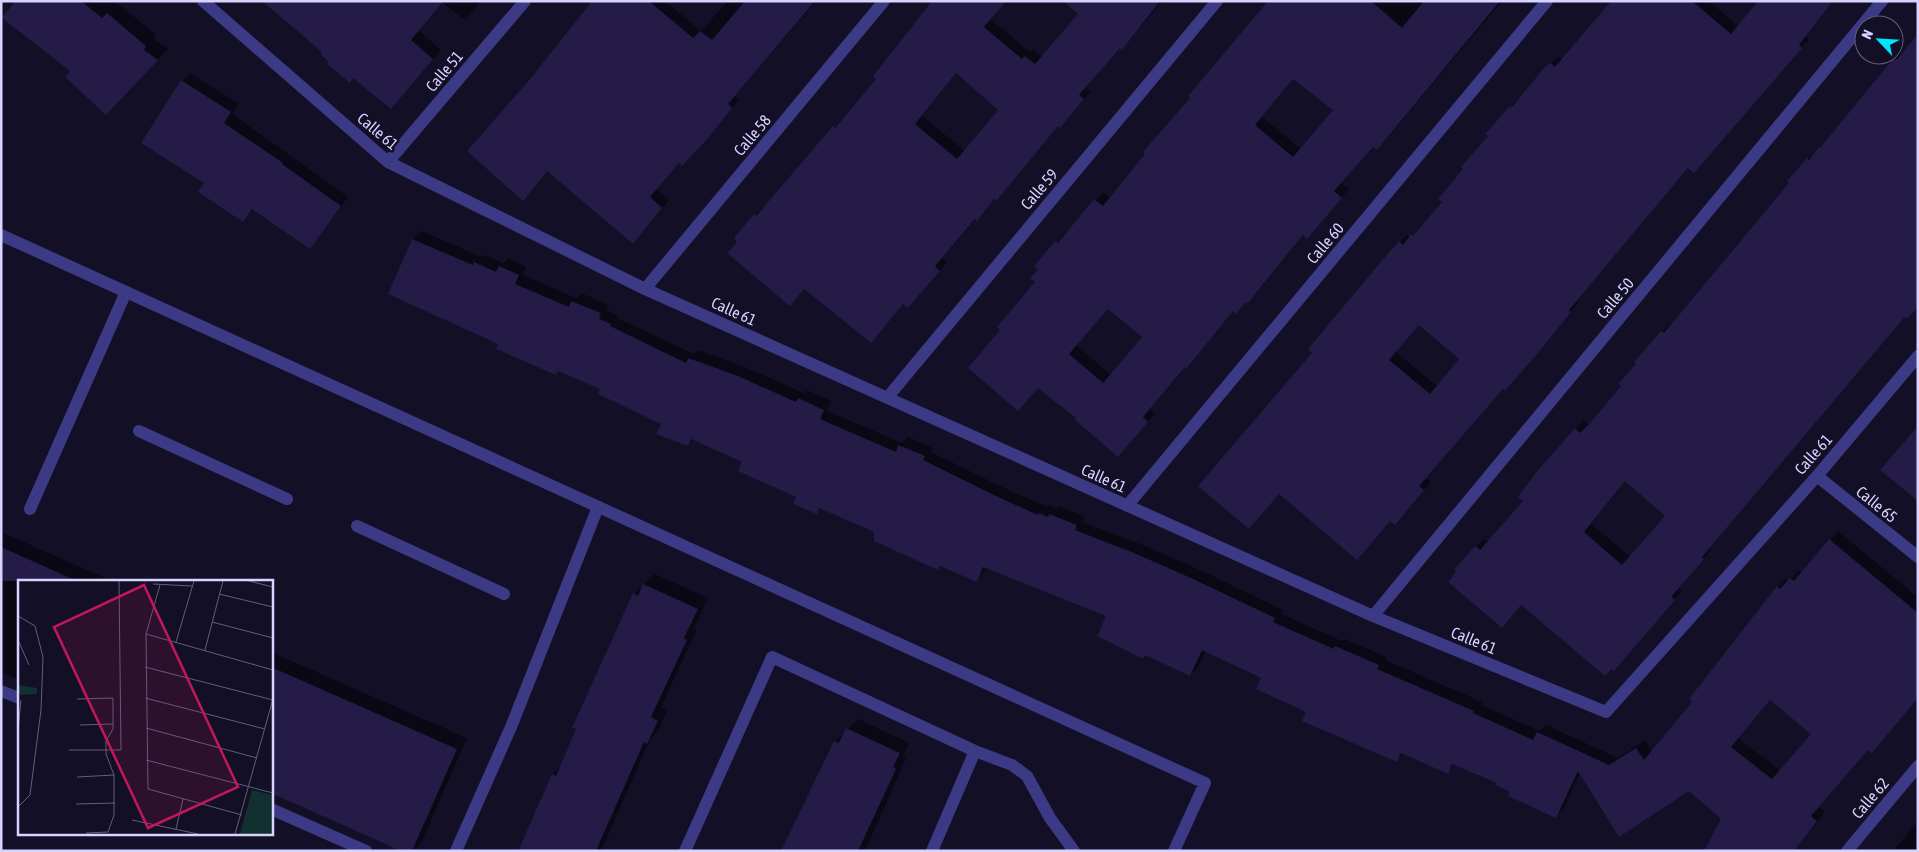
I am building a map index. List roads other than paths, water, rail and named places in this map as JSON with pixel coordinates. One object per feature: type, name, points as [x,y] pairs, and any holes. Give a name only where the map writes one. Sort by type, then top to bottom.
[{"type":"street","name":"Calle 61","points":[[203,1],[388,162],[645,289],[1374,616],[1606,712],[1817,476],[1918,356]]},
{"type":"street","name":"Calle 51","points":[[388,162],[525,1]]},
{"type":"street","name":"Calle 58","points":[[645,289],[884,1]]},
{"type":"street","name":"Calle 59","points":[[887,398],[1217,1]]},
{"type":"street","name":"Calle 60","points":[[1127,506],[1547,1]]},
{"type":"street","name":"Calle 50","points":[[1374,616],[1882,1]]},
{"type":"street","points":[[1,235],[1205,783],[1174,851]]},
{"type":"street","points":[[30,509],[126,292]]},
{"type":"street","points":[[139,431],[287,499]]},
{"type":"street","name":"Calle 65","points":[[1817,476],[1918,557]]},
{"type":"street","points":[[456,851],[511,727],[598,507]]},
{"type":"street","points":[[357,526],[504,594]]},
{"type":"street","points":[[685,851],[772,657],[975,751],[1012,765],[1027,776],[1050,818],[1074,851]]},
{"type":"street","points":[[1,691],[18,698]]},
{"type":"street","points":[[932,851],[975,751]]},
{"type":"street","name":"Calle 62","points":[[1847,851],[1918,766]]},
{"type":"street","points":[[272,809],[366,851]]}]
